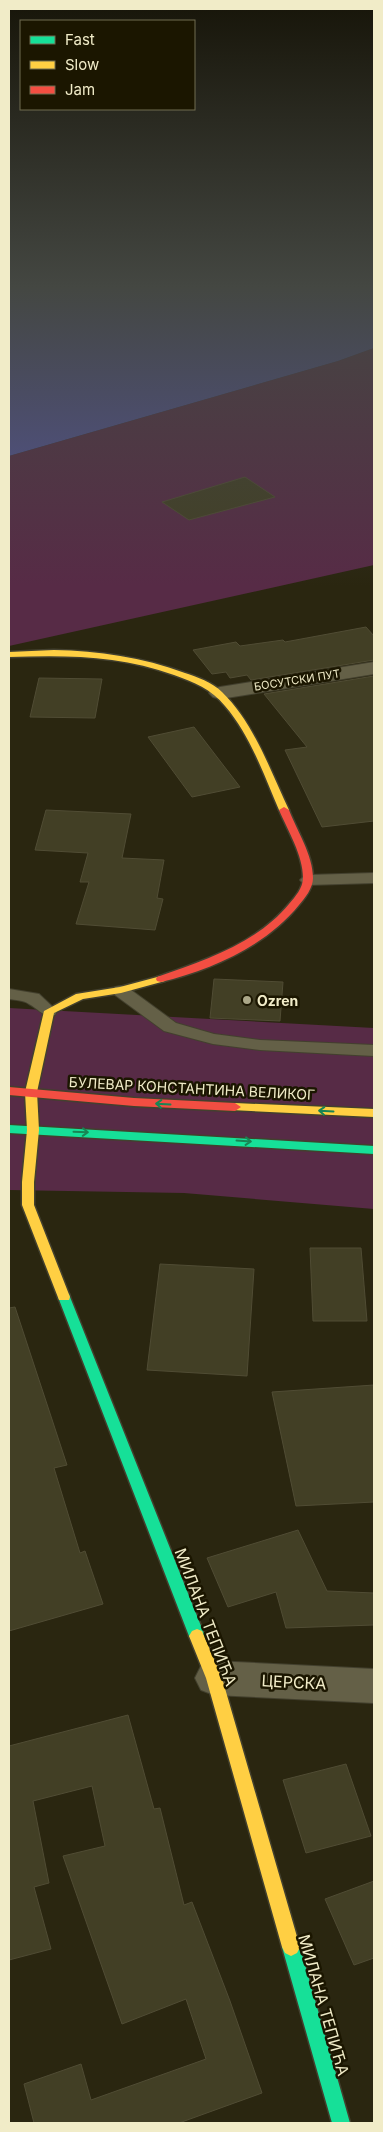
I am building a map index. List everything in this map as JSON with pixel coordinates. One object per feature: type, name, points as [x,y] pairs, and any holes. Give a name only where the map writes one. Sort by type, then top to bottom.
[{"type":"street","points":[[9,655],[40,652],[87,652],[131,659],[169,670],[220,693],[251,740],[264,772],[298,841],[308,880],[304,893],[285,916],[253,940],[213,959],[121,990],[81,996],[49,1011]]},
{"type":"street","name":"БОСУТСКИ ПУТ","points":[[220,693],[374,668]]},
{"type":"street","name":"МИЛАНА ТЕПИЋА","points":[[49,1011],[32,1092],[33,1130],[28,1182],[28,1205],[214,1678],[341,2123]]},
{"type":"street","name":"БУЛЕВАР КОНСТАНТИНА ВЕЛИКОГ","points":[[9,1091],[134,1102],[374,1113]]},
{"type":"street","points":[[9,1129],[374,1150]]},
{"type":"street","name":"ЦЕРСКА","points":[[214,1678],[374,1686]]},
{"type":"lane","points":[[308,880],[374,878]]},
{"type":"lane","points":[[121,990],[170,1026],[213,1039],[260,1045],[374,1051]]},
{"type":"lane","points":[[9,994],[33,998],[49,1011]]},
{"type":"shaded area","points":[[9,387],[246,387],[9,456]]},
{"type":"shaded area","points":[[246,387],[374,387],[374,565],[9,646],[9,456]]},
{"type":"shaded area","points":[[9,1008],[374,1028],[374,1209],[184,1193],[9,1190]]},
{"type":"building","points":[[245,477],[275,497],[189,520],[162,502]]},
{"type":"building","points":[[366,627],[374,636],[374,660],[251,680],[247,675],[230,678],[226,672],[212,674],[193,650],[236,642],[240,646],[283,640],[285,642]]},
{"type":"building","points":[[374,676],[374,821],[322,827],[285,750],[307,747],[264,694]]},
{"type":"building","points":[[39,678],[102,679],[95,718],[30,717]]},
{"type":"building","points":[[194,727],[240,787],[192,797],[148,737]]},
{"type":"building","points":[[46,810],[131,814],[122,858],[164,860],[157,898],[163,899],[155,930],[76,924],[89,882],[80,882],[88,853],[35,850]]},
{"type":"building","points":[[214,979],[283,982],[280,1021],[210,1018]]},
{"type":"building","points":[[310,1248],[361,1248],[367,1321],[313,1321]]},
{"type":"building","points":[[160,1264],[254,1269],[247,1376],[147,1370]]},
{"type":"building","points":[[15,1307],[67,1465],[54,1468],[80,1553],[85,1551],[103,1604],[9,1631],[9,1308]]},
{"type":"building","points":[[374,1385],[374,1502],[296,1506],[272,1392]]},
{"type":"building","points":[[298,1530],[327,1591],[374,1593],[374,1625],[286,1628],[276,1592],[228,1607],[207,1558]]},
{"type":"building","points":[[128,1715],[154,1809],[160,1808],[184,1905],[192,1902],[230,2001],[262,2093],[179,2123],[34,2123],[24,2084],[81,2064],[91,2100],[206,2059],[186,1999],[122,2024],[63,1856],[105,1846],[92,1786],[33,1801],[49,1883],[34,1887],[51,1949],[9,1960],[9,1746]]},
{"type":"building","points":[[346,1764],[371,1836],[306,1853],[283,1780]]},
{"type":"building","points":[[374,1881],[374,1958],[354,1965],[325,1899]]},
{"type":"traffic: fast","points":[[9,1129],[374,1150]]},
{"type":"traffic: fast","points":[[64,1297],[197,1636]]},
{"type":"traffic: fast","points":[[291,1947],[341,2123]]},
{"type":"traffic: slow","points":[[9,655],[77,653],[121,658],[165,668],[208,686],[229,704],[238,717],[256,749],[284,810]]},
{"type":"traffic: slow","points":[[64,1297],[28,1205],[28,1182],[33,1130],[31,1092],[49,1011],[80,996],[121,990],[161,979]]},
{"type":"traffic: slow","points":[[235,1107],[374,1113]]},
{"type":"traffic: slow","points":[[197,1636],[214,1678],[291,1947]]},
{"type":"traffic: jam","points":[[161,979],[199,966],[254,940],[270,929],[298,900],[307,884],[307,871],[284,810]]},
{"type":"traffic: jam","points":[[9,1091],[134,1102],[235,1107]]},
{"type":"place","name":"Ozren","points":[[247,1000]]}]
